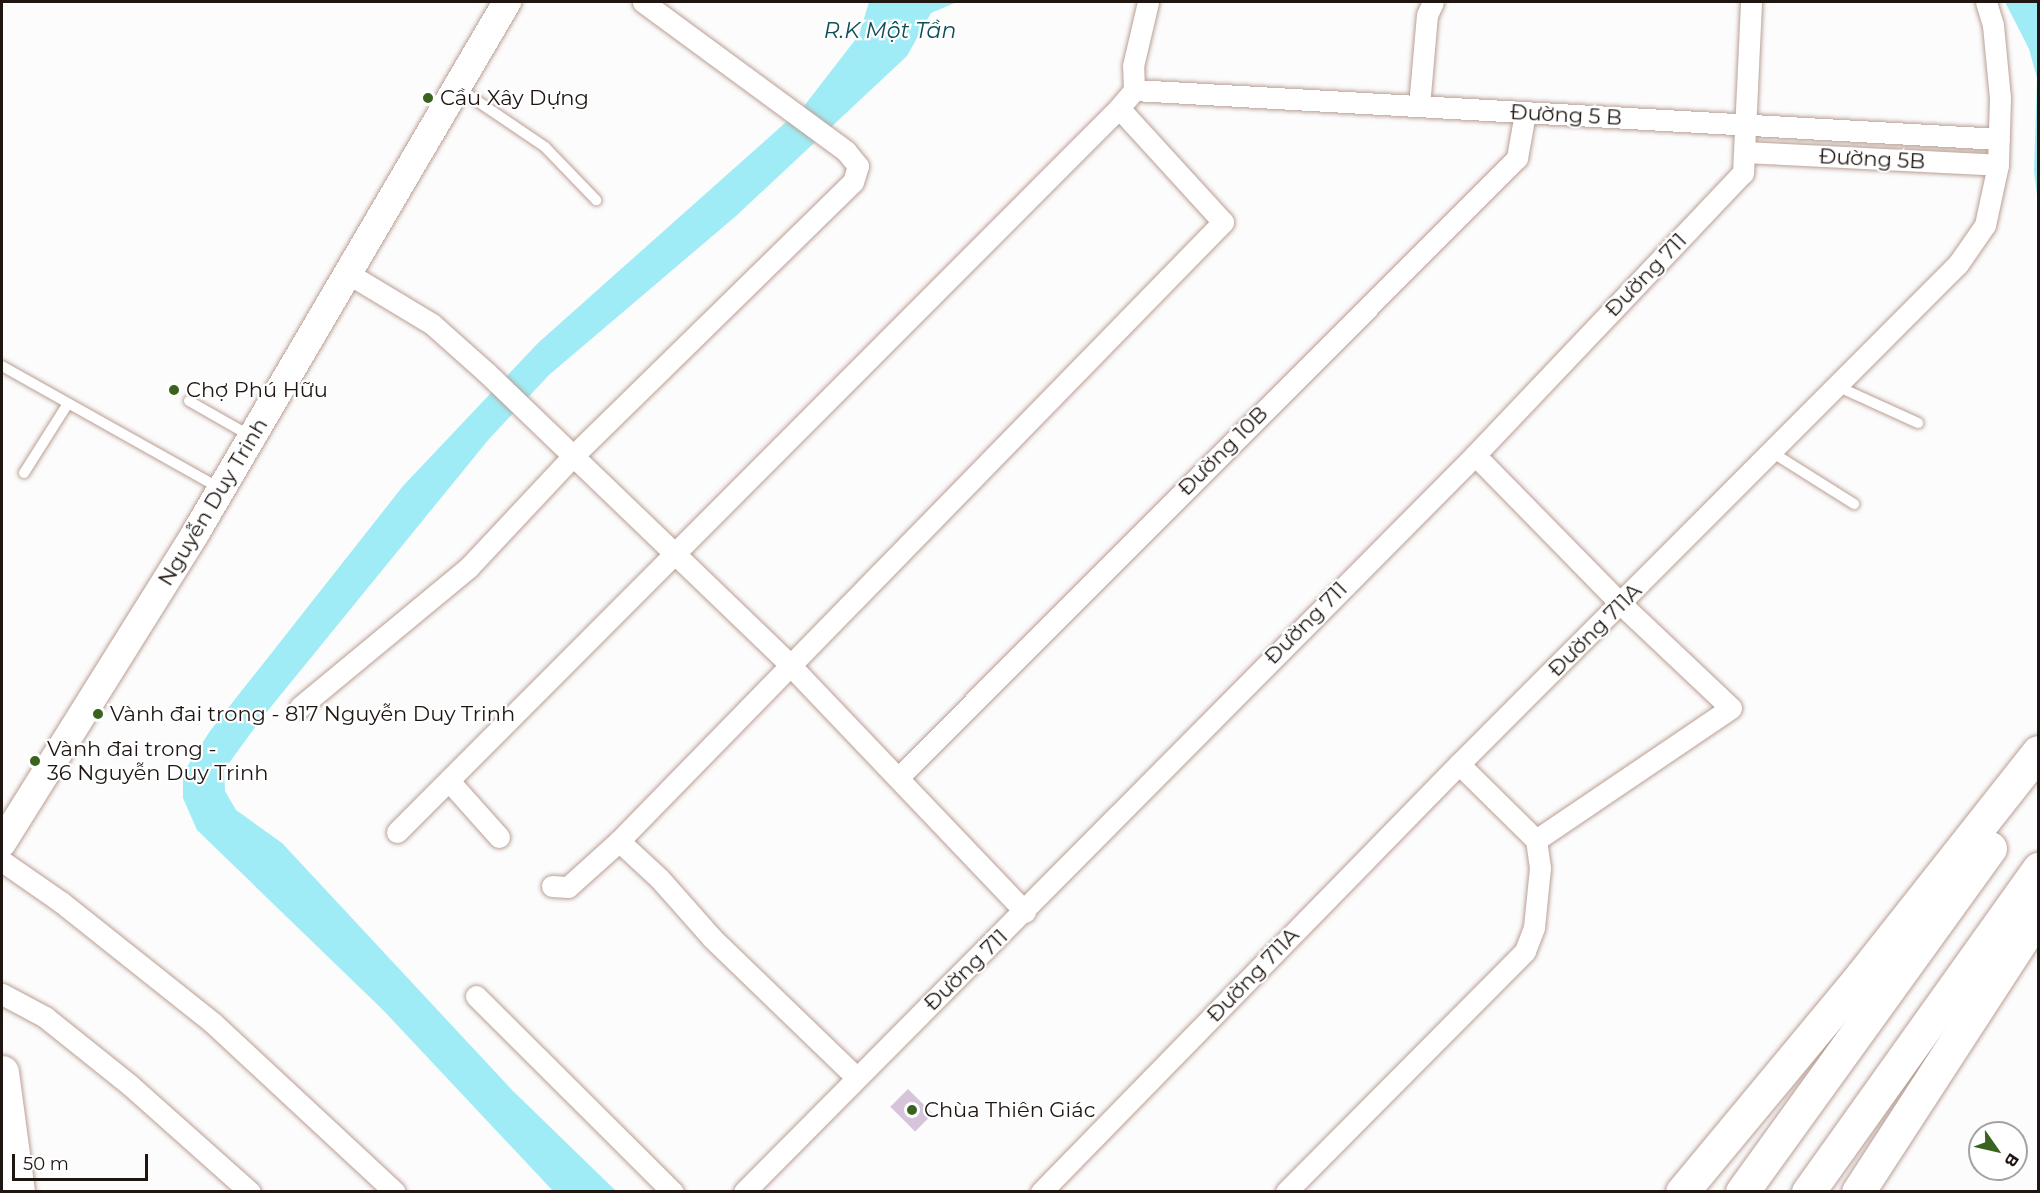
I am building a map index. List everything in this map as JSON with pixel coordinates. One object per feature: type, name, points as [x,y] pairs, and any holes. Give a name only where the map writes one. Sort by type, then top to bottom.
[{"type":"highway","points":[[1682,1191],[1863,975],[2038,752]]},
{"type":"highway","points":[[1742,1191],[1912,960],[2038,777]]},
{"type":"highway","points":[[1808,1191],[2038,869]]},
{"type":"highway","points":[[1858,1191],[2038,915]]},
{"type":"highway","points":[[2,1072],[18,1191]]},
{"type":"main road","name":"Nguyễn Duy Trinh","points":[[2,843],[221,489],[507,2]]},
{"type":"street","points":[[300,707],[469,567],[572,457],[791,241],[848,190],[858,166],[846,152],[643,2]]},
{"type":"street","points":[[397,832],[1119,108],[1134,90],[1133,66],[1148,2]]},
{"type":"street","points":[[1419,106],[1427,15],[1433,2]]},
{"type":"street","name":"Đường 711","points":[[744,1191],[856,1077],[1025,912],[1475,455],[1743,173],[1751,2]]},
{"type":"street","name":"Đường 711A","points":[[1041,1191],[1459,764],[1839,387],[1958,264],[1985,225],[1998,165],[2000,98],[1994,36],[1986,2]]},
{"type":"street","name":"Đường 5 B","points":[[1134,90],[1999,139]]},
{"type":"street","points":[[552,886],[568,888],[619,841],[792,667],[1223,222],[1119,108]]},
{"type":"street","name":"Đường 10B","points":[[898,778],[1516,159],[1525,113]]},
{"type":"street","name":"Đường 5B","points":[[1745,152],[1998,165]]},
{"type":"street","points":[[349,274],[432,324],[487,373],[572,457],[676,551],[792,667],[1025,912]]},
{"type":"street","points":[[1475,455],[1621,604],[1731,708],[1536,840]]},
{"type":"street","points":[[1286,1191],[1525,951],[1534,927],[1539,891],[1536,840],[1459,764]]},
{"type":"street","points":[[449,781],[499,837]]},
{"type":"street","points":[[619,841],[659,878],[712,938],[856,1077]]},
{"type":"street","points":[[2,861],[61,902],[213,1023],[394,1191]]},
{"type":"street","points":[[2,994],[45,1017],[88,1051],[249,1191]]},
{"type":"street","points":[[476,996],[673,1191]]},
{"type":"lane","points":[[458,88],[545,147],[596,200]]},
{"type":"lane","points":[[2,366],[67,405],[221,489]]},
{"type":"lane","points":[[1839,387],[1918,423]]},
{"type":"lane","points":[[189,401],[252,437]]},
{"type":"lane","points":[[24,473],[67,405]]},
{"type":"lane","points":[[1773,453],[1854,504]]},
{"type":"water","name":"R.K Một Tần","points":[[869,2],[957,2],[931,13],[907,56],[736,216],[549,375],[489,439],[261,719],[224,770],[225,791],[236,810],[282,843],[512,1090],[616,1191],[553,1191],[383,1010],[197,830],[183,798],[183,773],[210,731],[403,486],[538,343],[804,106],[859,35]]},
{"type":"water","points":[[2005,2],[2038,2],[2038,203],[2034,171],[2037,78],[2029,49]]},
{"type":"building","name":"Chùa Thiên Giác","points":[[908,1089],[933,1114],[915,1131],[890,1107]]},
{"type":"place","name":"Cầu Xây Dựng","points":[[428,98]]},
{"type":"place","name":"Chợ Phú Hữu","points":[[174,390]]},
{"type":"place","name":"Vành đai trong - 817 Nguyễn Duy Trinh","points":[[98,714]]},
{"type":"place","name":"Vành đai trong - 36 Nguyễn Duy Trinh","points":[[35,761]]},
{"type":"place","name":"Chùa Thiên Giác","points":[[912,1110]]}]
